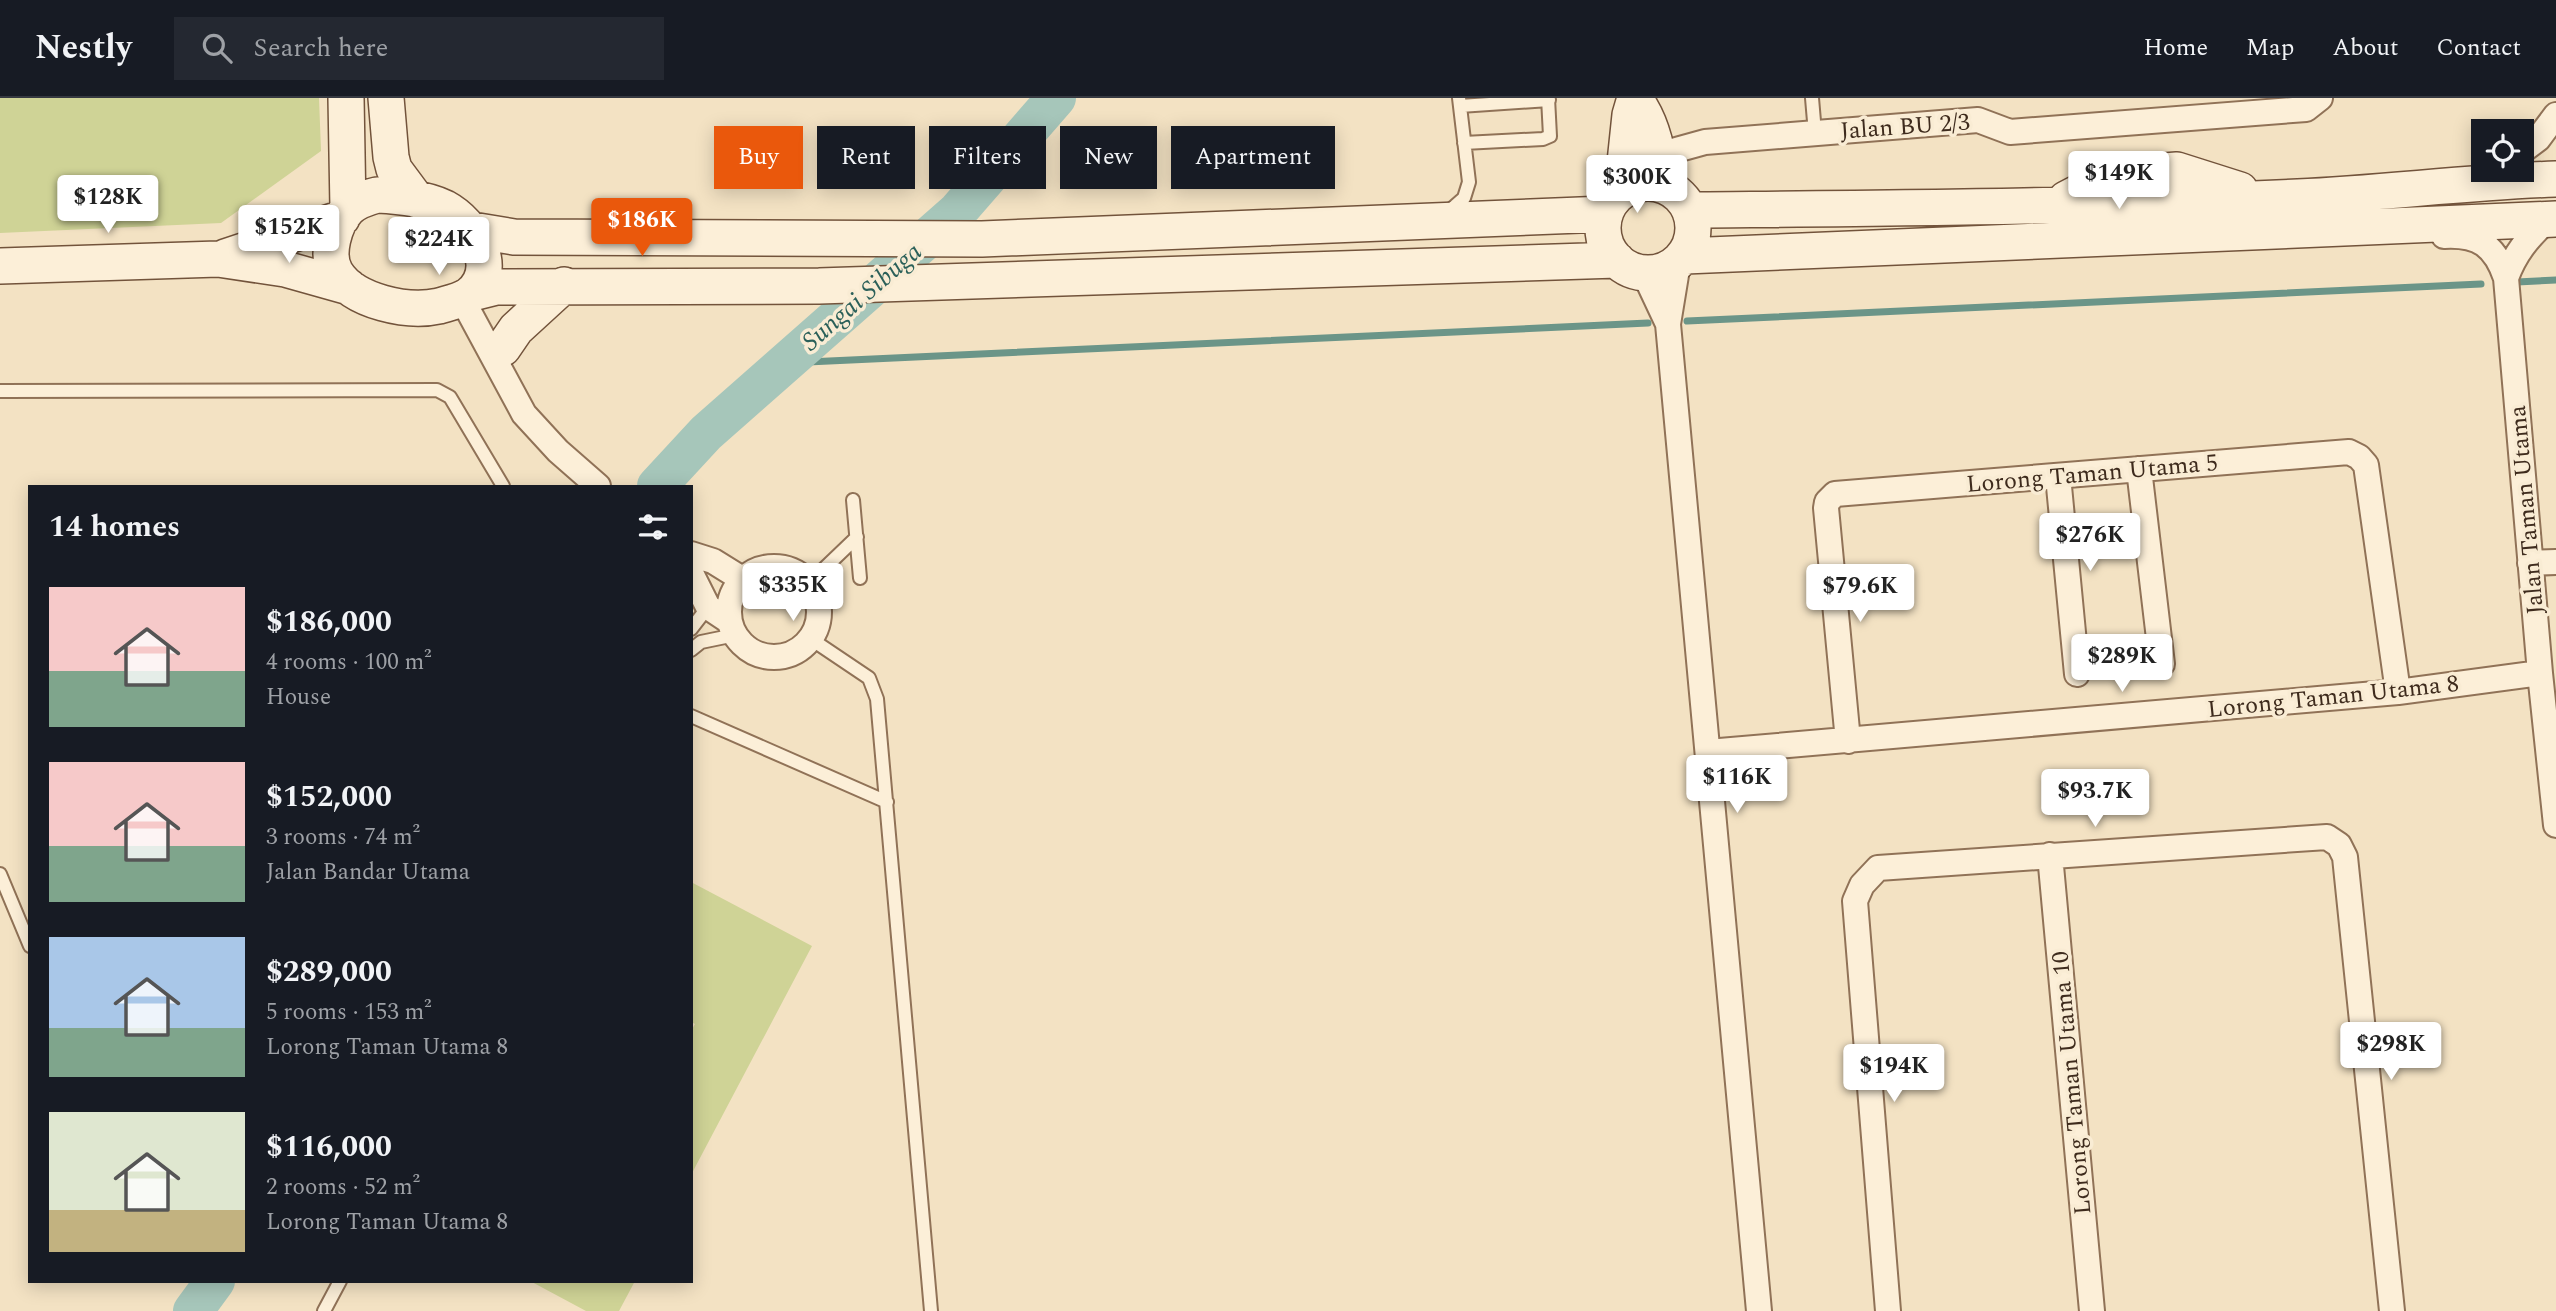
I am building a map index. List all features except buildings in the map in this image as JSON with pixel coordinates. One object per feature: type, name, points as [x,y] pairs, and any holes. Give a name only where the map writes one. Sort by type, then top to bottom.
[{"type":"street","points":[[346,98],[345,213],[336,228],[331,263],[337,276],[366,297],[408,307],[436,307],[496,287],[819,286],[969,280],[1630,267],[1667,270],[1681,259],[2551,219]]},
{"type":"street","points":[[386,98],[394,169],[417,200]]},
{"type":"street","points":[[1635,99],[1648,117],[1660,170],[1690,210],[1693,234],[1681,259],[1668,324],[1759,1311]]},
{"type":"street","points":[[1635,99],[1604,239],[1630,267],[1668,324]]},
{"type":"street","name":"Jalan BU 2/3","points":[[1660,170],[1705,142],[1815,133],[1977,109],[2010,132],[2157,109],[2306,109],[2319,100]]},
{"type":"street","points":[[2534,142],[2556,114]]},
{"type":"street","points":[[472,230],[514,237],[982,239],[1434,222],[1614,203],[1634,185],[1648,183],[1660,170]]},
{"type":"street","points":[[1690,210],[2260,198],[2468,177],[2556,179]]},
{"type":"street","points":[[218,260],[345,213],[362,199],[377,195],[417,200],[444,208],[472,230],[482,249],[484,266],[467,296]]},
{"type":"street","points":[[2507,278],[2525,240],[2551,219]]},
{"type":"street","points":[[2374,228],[2400,239],[2458,236],[2481,242],[2493,250],[2507,278]]},
{"type":"street","points":[[0,266],[218,260],[285,269],[349,287]]},
{"type":"street","name":"Jalan Taman Utama","points":[[2507,278],[2540,673],[2553,762],[2556,825]]},
{"type":"street","points":[[503,348],[516,329],[564,285]]},
{"type":"street","points":[[467,296],[503,348],[545,435]]},
{"type":"street","points":[[467,296],[524,414],[597,485]]},
{"type":"street","name":"Lorong Taman Utama 5","points":[[1848,741],[1827,502],[1835,494],[2349,452],[2359,457],[2366,465],[2398,692]]},
{"type":"street","points":[[2139,469],[2162,664]]},
{"type":"street","points":[[2058,476],[2077,674]]},
{"type":"street","points":[[693,555],[713,561],[742,579]]},
{"type":"street","points":[[2530,563],[2556,562]]},
{"type":"street","points":[[693,577],[708,607],[732,628],[745,646],[757,654],[772,657],[786,656],[800,649],[810,639],[817,626],[820,611],[816,596],[809,583],[797,573],[776,567],[754,571],[742,579],[731,598],[732,628]]},
{"type":"street","name":"Lorong Taman Utama 8","points":[[1708,752],[2398,692],[2540,673]]},
{"type":"street","points":[[1888,1311],[1855,901],[1862,885],[1878,868],[2327,837],[2339,845],[2345,857],[2392,1311]]},
{"type":"street","name":"Lorong Taman Utama 10","points":[[2050,855],[2092,1311]]},
{"type":"lane","points":[[1812,98],[1815,133]]},
{"type":"lane","points":[[1434,222],[1464,198],[1469,183],[1464,143],[1459,102],[1548,99],[1552,129],[1550,136],[1543,139],[1464,143]]},
{"type":"lane","points":[[0,391],[437,390],[450,397],[502,485]]},
{"type":"lane","points":[[853,500],[860,578]]},
{"type":"lane","points":[[809,583],[857,537]]},
{"type":"lane","points":[[693,626],[708,607]]},
{"type":"lane","points":[[693,648],[732,628]]},
{"type":"lane","points":[[810,639],[869,678],[877,699],[931,1311]]},
{"type":"lane","points":[[693,717],[887,802]]},
{"type":"lane","points":[[0,874],[28,941]]},
{"type":"lane","points":[[324,1311],[339,1283]]},
{"type":"green space","points":[[0,98],[319,98],[321,151],[221,223],[0,233]]},
{"type":"green space","points":[[693,883],[812,946],[693,1171],[693,1028]]},
{"type":"green space","points":[[534,1283],[634,1283],[619,1311],[586,1311]]},
{"type":"waterway","name":"Sungai Sibuga","points":[[658,485],[706,433],[957,212],[1056,98]]},
{"type":"waterway","points":[[2517,282],[2556,280]]},
{"type":"waterway","points":[[1687,321],[2481,284]]},
{"type":"waterway","points":[[786,363],[1648,323]]},
{"type":"waterway","name":"Sungai Sibuga","points":[[193,1311],[214,1283]]}]
